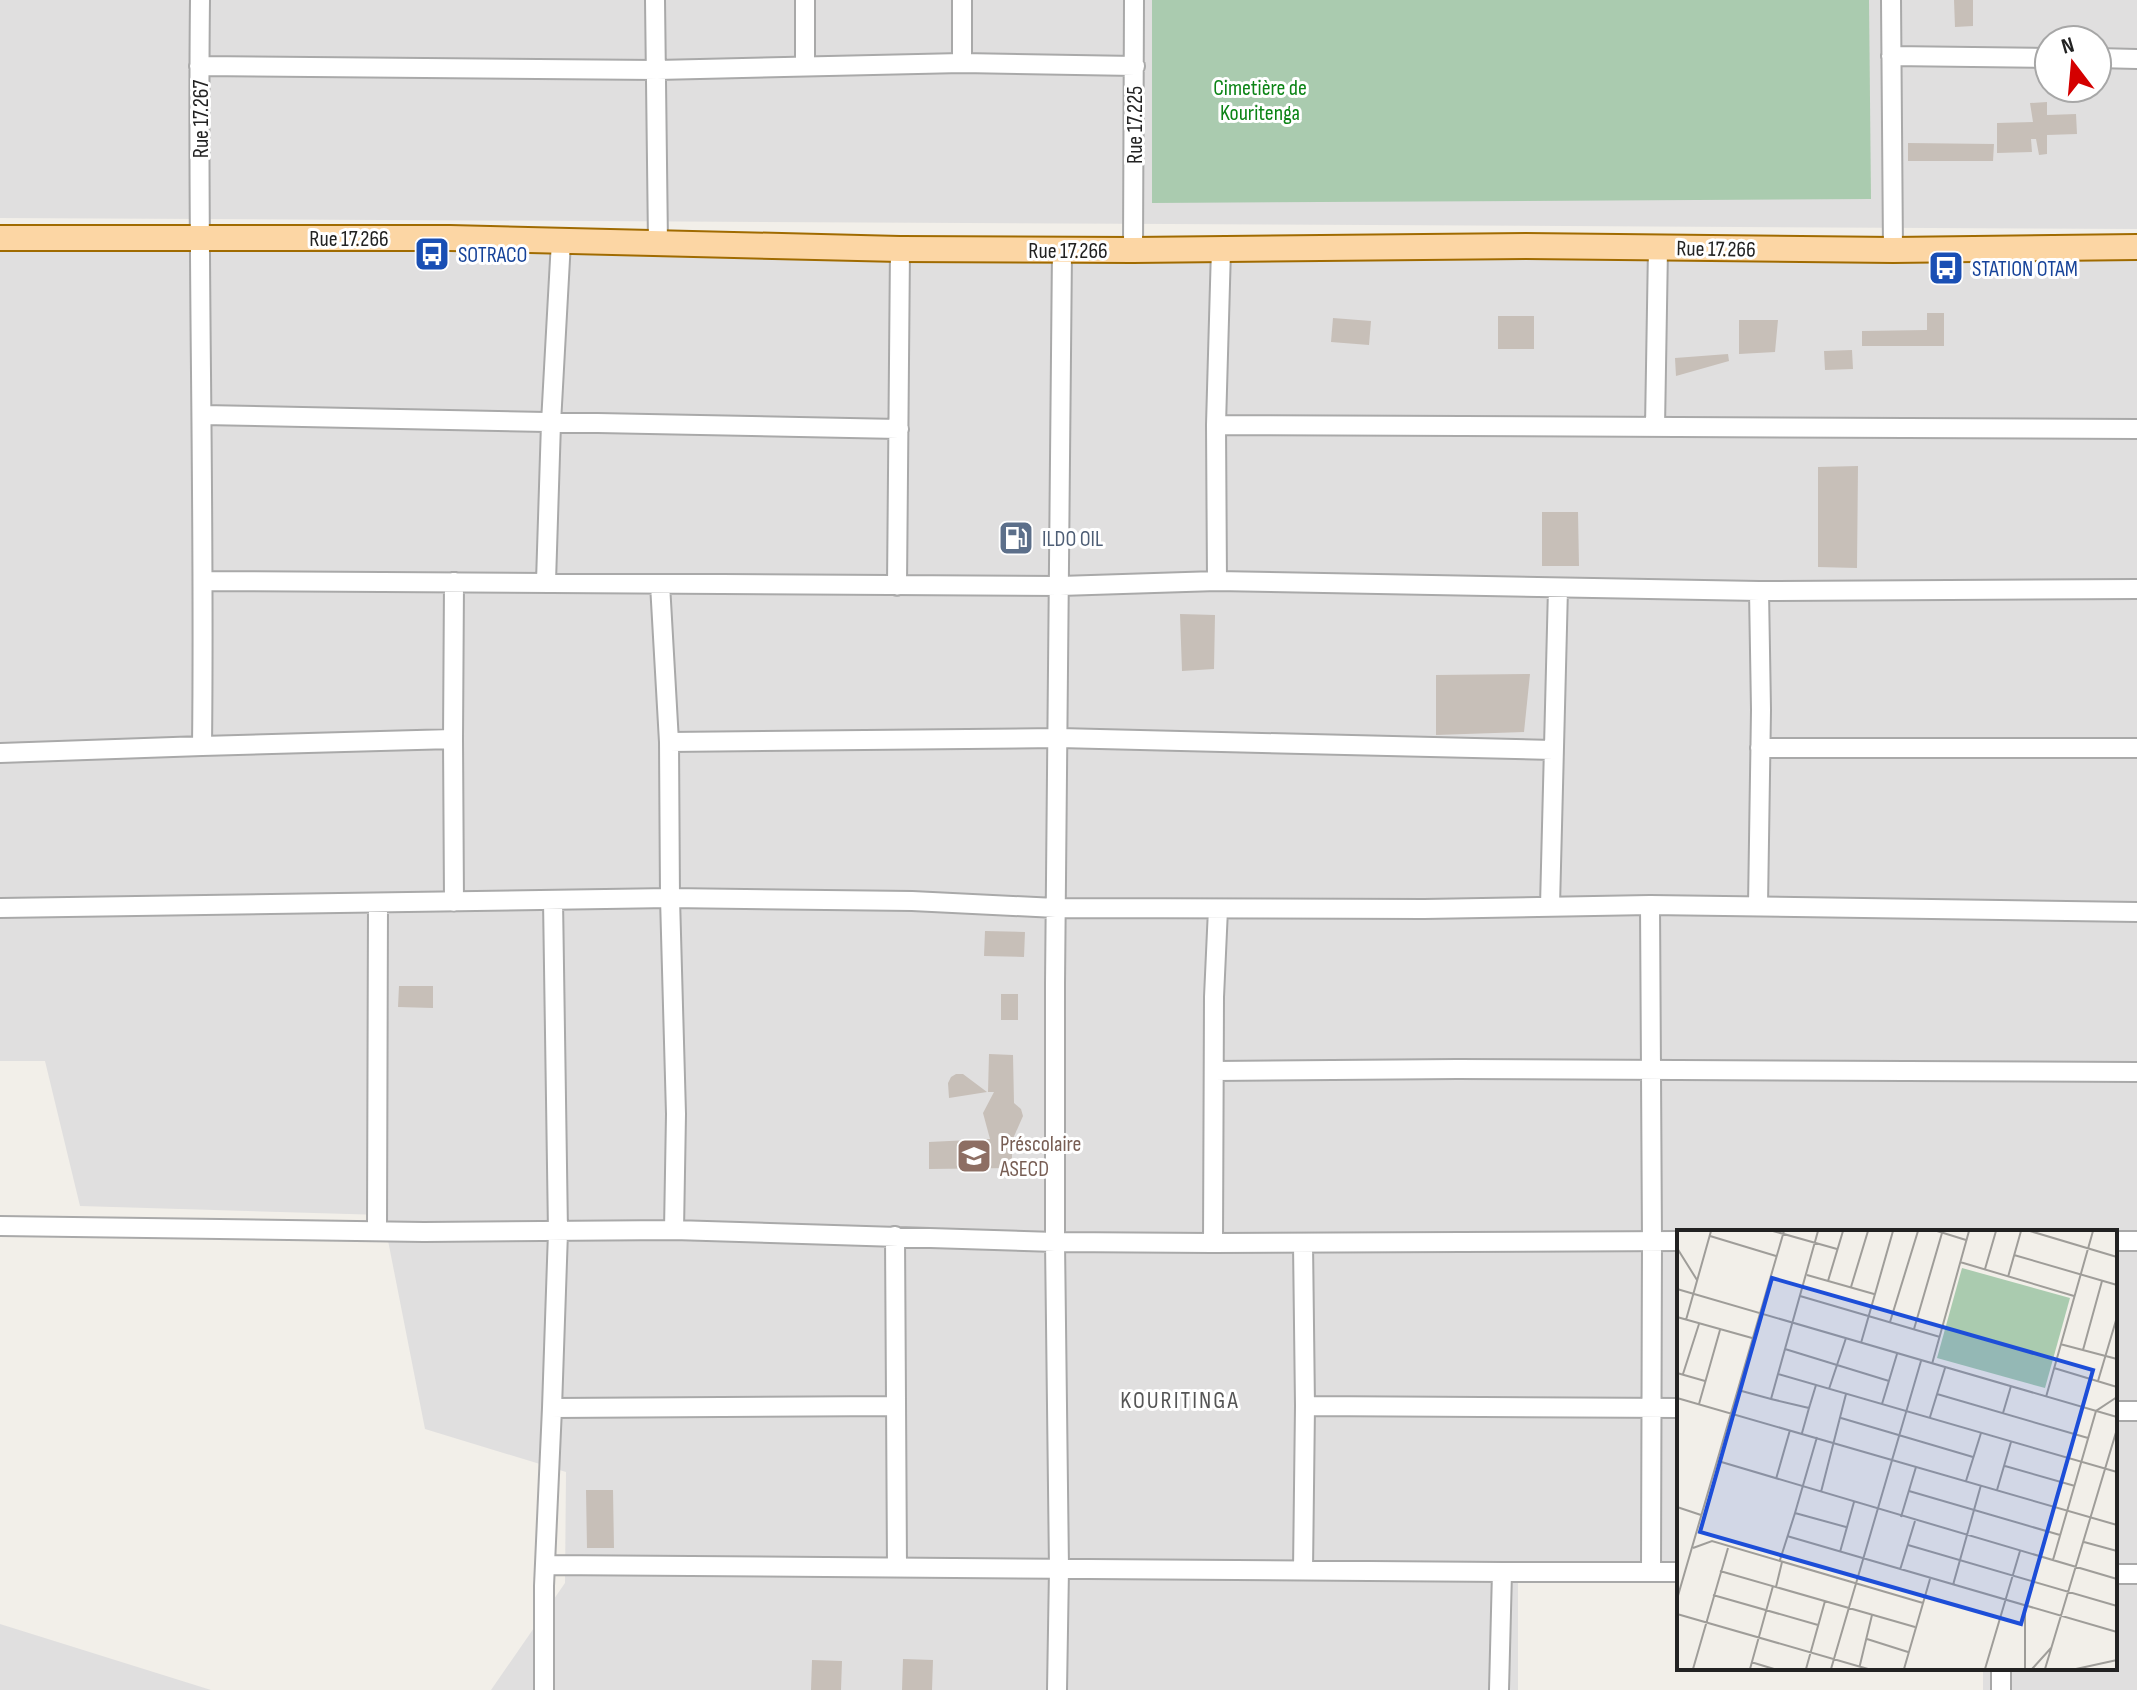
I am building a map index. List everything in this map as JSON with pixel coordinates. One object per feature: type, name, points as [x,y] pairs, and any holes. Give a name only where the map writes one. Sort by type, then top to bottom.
[{"type":"main road","name":"Rue 17.266","points":[[0,238],[450,238],[1062,250],[1526,246],[1893,250],[2137,247]]},
{"type":"street","name":"Rue 17.267","points":[[200,0],[204,581],[202,746]]},
{"type":"street","points":[[655,0],[658,243]]},
{"type":"street","points":[[805,0],[805,66]]},
{"type":"street","points":[[962,0],[962,63]]},
{"type":"street","name":"Rue 17.225","points":[[1133,250],[1134,0]]},
{"type":"street","points":[[1891,0],[1893,250]]},
{"type":"street","points":[[1891,56],[2033,58]]},
{"type":"street","points":[[2113,58],[2137,59]]},
{"type":"street","points":[[199,66],[657,70],[962,63],[1135,66]]},
{"type":"street","points":[[546,582],[561,241]]},
{"type":"street","points":[[1655,427],[1658,248]]},
{"type":"street","points":[[897,586],[900,249]]},
{"type":"street","points":[[1217,581],[1216,425],[1221,249]]},
{"type":"street","points":[[1057,1690],[1056,908],[1062,250]]},
{"type":"street","points":[[203,415],[899,429]]},
{"type":"street","points":[[1216,425],[2137,429]]},
{"type":"street","points":[[204,581],[897,586],[1060,586],[1217,581],[1759,591],[2137,589]]},
{"type":"street","points":[[454,582],[454,902]]},
{"type":"street","points":[[660,584],[669,742],[676,1114],[674,1230]]},
{"type":"street","points":[[1550,906],[1558,588]]},
{"type":"street","points":[[1758,906],[1759,591]]},
{"type":"street","points":[[669,742],[1059,738],[1553,750]]},
{"type":"street","points":[[0,753],[453,739]]},
{"type":"street","points":[[1760,748],[2137,748]]},
{"type":"street","points":[[0,908],[670,898],[912,901],[1056,908],[1650,905],[2137,912]]},
{"type":"street","points":[[544,1690],[545,1565],[558,1232],[553,900]]},
{"type":"street","points":[[377,1231],[378,903]]},
{"type":"street","points":[[1650,905],[1651,1571]]},
{"type":"street","points":[[1213,1243],[1218,909]]},
{"type":"street","points":[[1214,1071],[2137,1072]]},
{"type":"street","points":[[0,1226],[377,1231],[674,1230],[1055,1242],[1677,1241]]},
{"type":"street","points":[[895,1236],[897,1567]]},
{"type":"street","points":[[1303,1243],[1303,1570]]},
{"type":"street","points":[[552,1408],[895,1406]]},
{"type":"street","points":[[1305,1406],[1677,1408]]},
{"type":"street","points":[[545,1565],[1677,1572]]},
{"type":"street","points":[[1499,1690],[1502,1572]]},
{"type":"shaded area","points":[[0,0],[2137,0],[2137,229],[0,218]]},
{"type":"shaded area","points":[[1206,238],[2137,240],[2137,1690],[1983,1690],[1983,1670],[2117,1670],[2117,1230],[1677,1230],[1677,1582],[1518,1583],[1518,1690],[491,1690],[565,1583],[566,1472],[425,1429],[383,1215],[80,1206],[45,1061],[0,1061],[0,250]]},
{"type":"shaded area","points":[[0,1624],[211,1690],[0,1690]]},
{"type":"green space","name":"Cimetière de Kouritenga","points":[[1152,0],[1869,0],[1871,199],[1152,203]]},
{"type":"building","points":[[1954,0],[1973,0],[1973,26],[1955,27]]},
{"type":"building","points":[[2030,103],[2047,104],[2047,115],[2076,114],[2077,134],[2047,135],[2047,154],[2039,155],[2036,139],[2031,139],[2032,152],[1997,153],[1997,123],[2033,122]]},
{"type":"building","points":[[1908,143],[1994,144],[1993,161],[1908,161]]},
{"type":"building","points":[[1927,313],[1944,313],[1944,346],[1862,346],[1862,331],[1927,330]]},
{"type":"building","points":[[1498,316],[1534,316],[1534,349],[1498,349]]},
{"type":"building","points":[[1333,318],[1371,321],[1369,345],[1331,342]]},
{"type":"building","points":[[1739,320],[1778,320],[1775,352],[1739,354]]},
{"type":"building","points":[[1852,350],[1853,369],[1825,370],[1824,351]]},
{"type":"building","points":[[1728,354],[1729,361],[1676,376],[1675,358]]},
{"type":"building","points":[[1858,466],[1857,568],[1818,567],[1818,467]]},
{"type":"building","points":[[1542,512],[1578,512],[1579,566],[1542,566]]},
{"type":"building","points":[[1180,614],[1215,615],[1214,669],[1182,671]]},
{"type":"building","points":[[1530,674],[1524,732],[1436,735],[1436,675]]},
{"type":"building","points":[[985,931],[1025,932],[1024,957],[984,956]]},
{"type":"building","points":[[399,986],[433,986],[433,1008],[398,1007]]},
{"type":"building","points":[[1001,994],[1018,994],[1018,1020],[1001,1020]]},
{"type":"building","points":[[989,1054],[1013,1055],[1014,1103],[1023,1116],[1012,1141],[1012,1168],[929,1169],[929,1142],[990,1139],[983,1113],[994,1092],[988,1092]]},
{"type":"building","points":[[956,1074],[963,1074],[987,1092],[949,1098],[948,1083]]},
{"type":"building","points":[[586,1490],[613,1490],[614,1548],[587,1548]]},
{"type":"building","points":[[903,1659],[933,1660],[932,1690],[902,1690]]},
{"type":"building","points":[[812,1660],[842,1661],[841,1690],[811,1690]]},
{"type":"place","name":"SOTRACO","points":[[432,254]]},
{"type":"place","name":"STATION OTAM","points":[[1946,268]]},
{"type":"place","name":"ILDO OIL","points":[[1016,538]]},
{"type":"place","name":"Préscolaire ASECD","points":[[974,1156]]},
{"type":"district","name":"KOURITINGA","points":[[1180,1400]]}]
